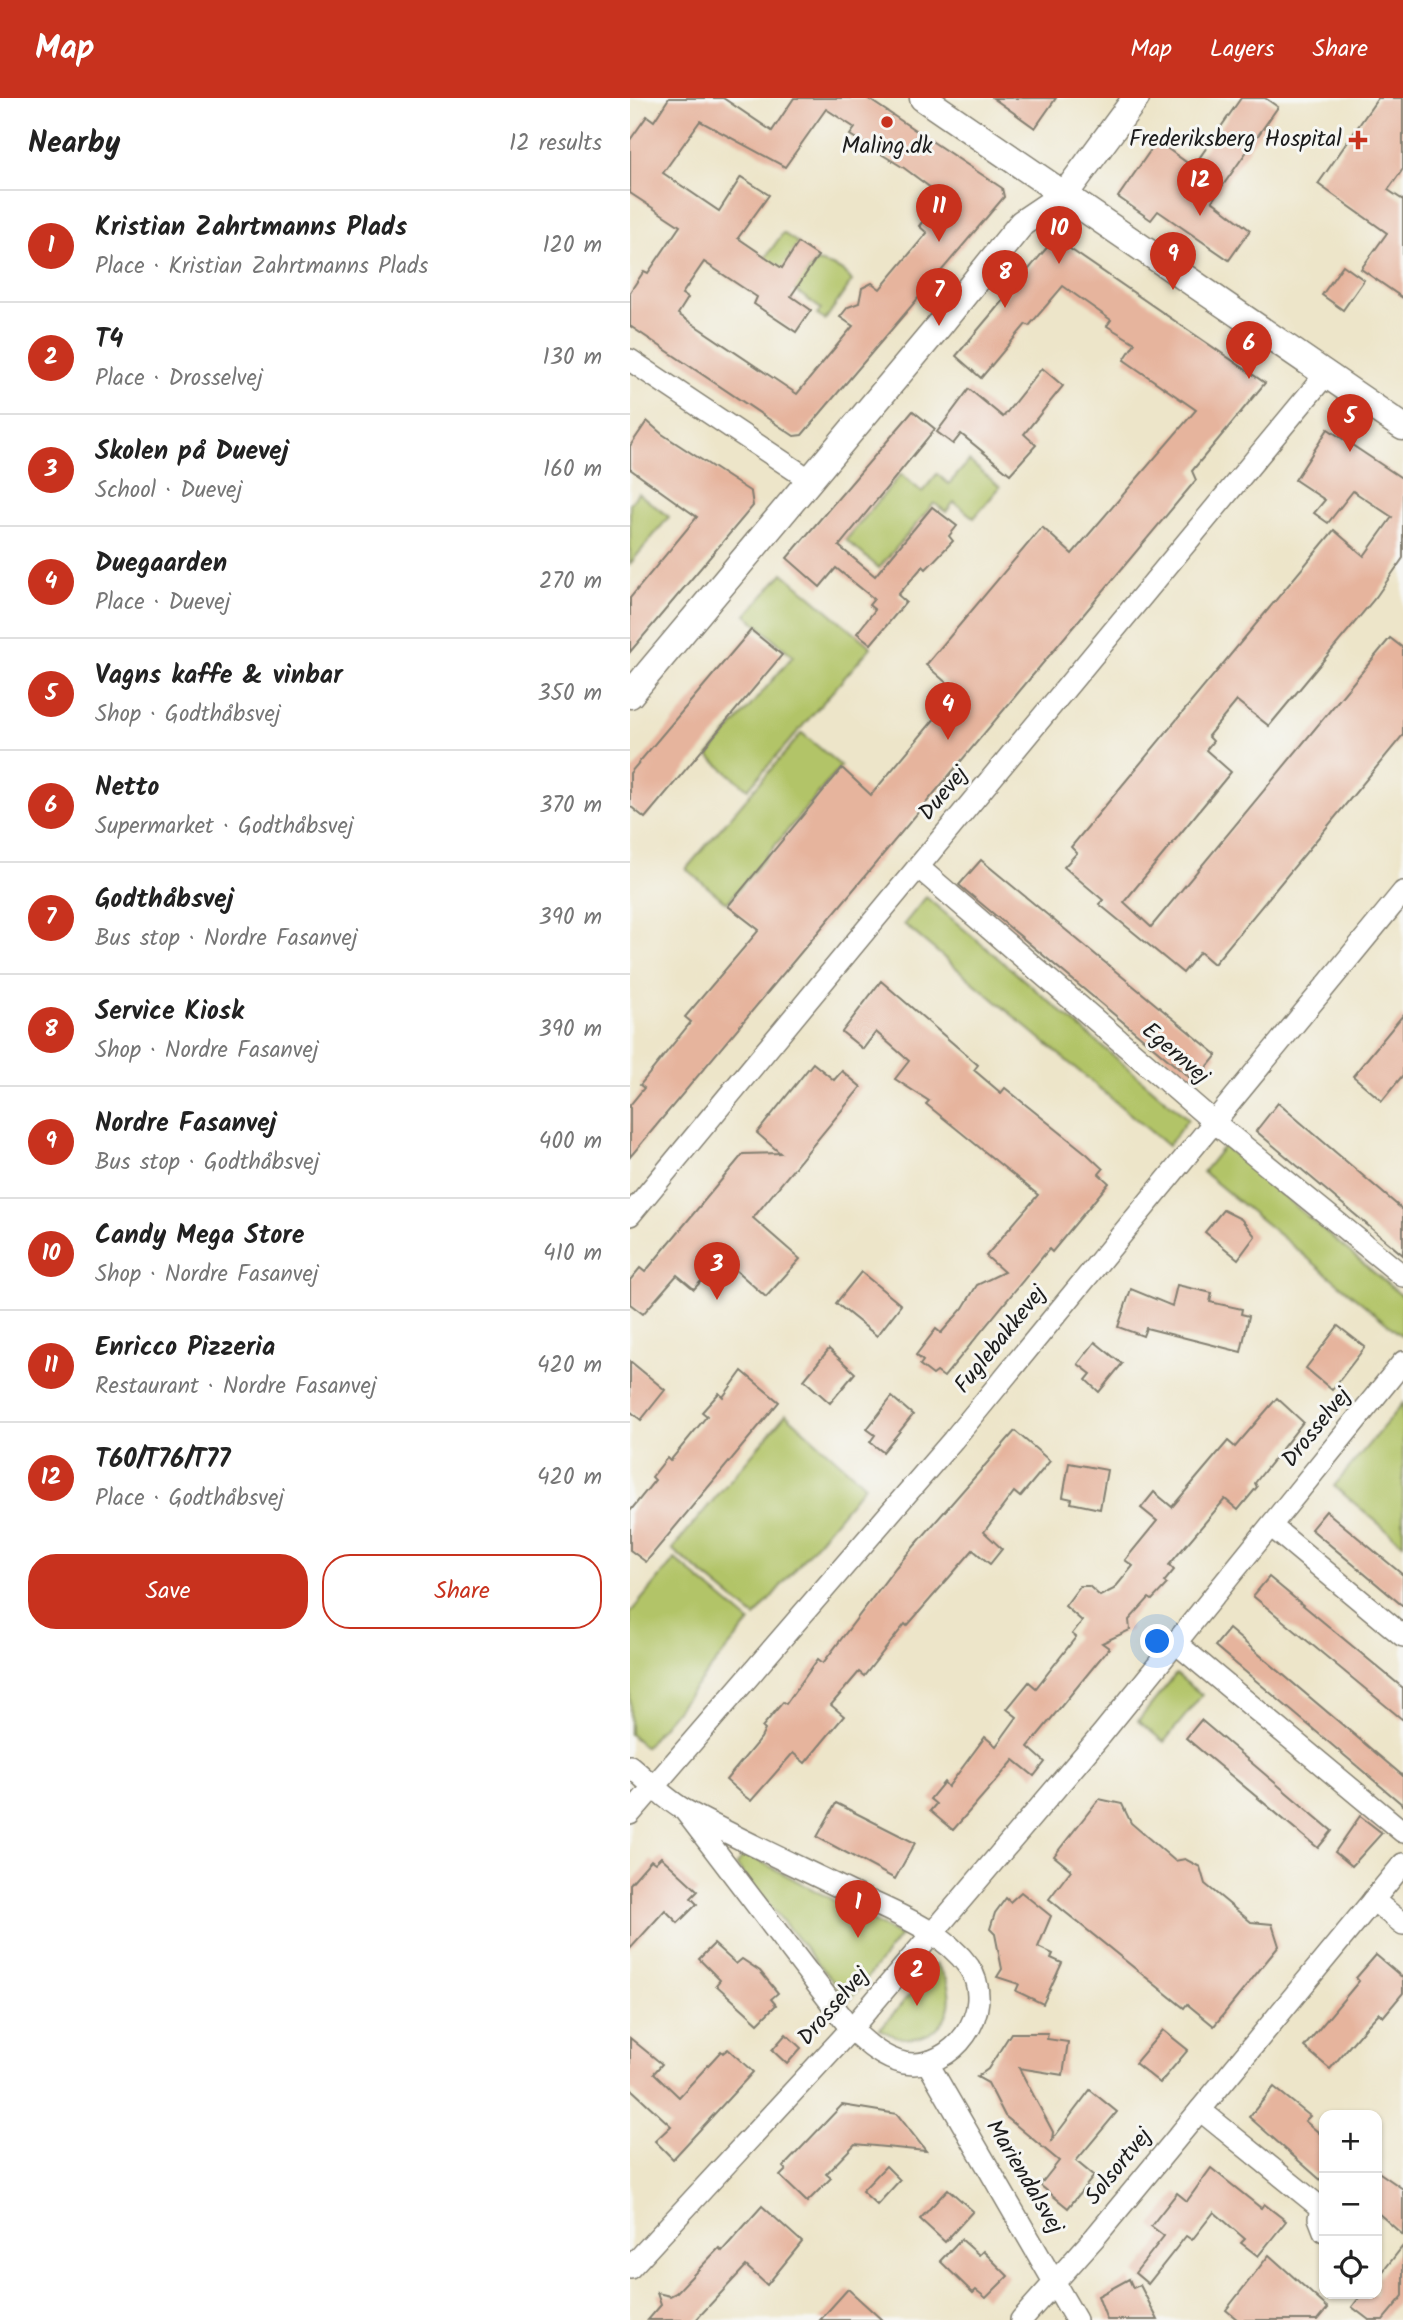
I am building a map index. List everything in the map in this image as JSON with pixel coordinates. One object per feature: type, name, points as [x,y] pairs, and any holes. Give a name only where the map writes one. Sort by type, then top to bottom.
[{"type":"street","points":[[923,98],[1403,426]]},
{"type":"street","points":[[630,695],[1022,223],[1065,194],[1136,98]]},
{"type":"street","points":[[630,360],[810,480]]},
{"type":"street","name":"Duevej","points":[[630,1215],[1326,374]]},
{"type":"street","name":"Egernvej","points":[[918,867],[1215,1123],[1403,1276]]},
{"type":"street","name":"Fuglebakkevej","points":[[630,1814],[944,1450],[1403,892]]},
{"type":"street","name":"Drosselvej","points":[[630,2268],[851,2029],[1176,1643],[1403,1362]]},
{"type":"street","points":[[1271,1526],[1403,1636]]},
{"type":"street","points":[[1176,1643],[1403,1832]]},
{"type":"street","points":[[630,1766],[685,1811],[932,1932],[970,1969],[977,1992],[975,2015],[965,2036],[949,2053],[927,2062],[906,2063],[886,2057],[851,2029],[685,1811]]},
{"type":"street","name":"Solsortvej","points":[[1021,2320],[1056,2282],[1403,1864]]},
{"type":"street","points":[[1373,1900],[1403,1924]]},
{"type":"street","name":"Mariendalsvej","points":[[927,2062],[1076,2320]]},
{"type":"street","points":[[1200,2110],[1319,2205]]},
{"type":"green space","points":[[783,233],[798,243],[786,263],[805,275],[816,262],[827,264],[841,270],[852,281],[825,320],[817,315],[821,309],[760,265]]},
{"type":"green space","points":[[969,461],[1000,487],[974,518],[954,502],[946,512],[934,503],[879,568],[846,540],[901,474],[922,492],[937,474],[949,484]]},
{"type":"green space","points":[[638,493],[669,517],[630,564],[630,504]]},
{"type":"green space","points":[[783,573],[871,647],[748,789],[708,756],[793,656],[746,615]]},
{"type":"green space","points":[[802,733],[841,766],[727,903],[686,869]]},
{"type":"green space","points":[[926,897],[1188,1119],[1168,1146],[904,924]]},
{"type":"green space","points":[[1224,1146],[1403,1297],[1402,1336],[1203,1172]]},
{"type":"green space","points":[[1403,1403],[1403,1544],[1334,1486]]},
{"type":"green space","points":[[786,1414],[865,1485],[755,1617],[672,1549]]},
{"type":"green space","points":[[675,1559],[750,1622],[645,1747],[630,1734],[630,1613]]},
{"type":"green space","points":[[1176,1674],[1202,1695],[1164,1742],[1138,1721]]},
{"type":"green space","points":[[745,1853],[900,1936],[849,2001],[736,1865]]},
{"type":"green space","points":[[936,1964],[946,1981],[950,1997],[947,2012],[940,2025],[929,2034],[915,2038],[898,2037],[880,2029]]},
{"type":"building","points":[[669,98],[723,98],[772,131],[794,98],[867,98],[1002,188],[1004,197],[802,435],[794,436],[630,326],[630,292],[644,271],[648,273],[680,226],[630,193],[630,140],[647,116],[654,121]],"holes":[[[826,109],[855,128],[850,135],[904,168],[943,197],[919,226],[927,233],[880,289],[872,283],[862,288],[859,303],[848,307],[840,317],[853,326],[797,394],[678,314],[688,298],[682,294],[704,262],[757,297],[754,304],[796,332],[811,310],[791,296],[818,256],[798,243],[782,268],[738,238],[769,195],[741,177],[719,211],[663,173],[700,121],[785,167]]]},
{"type":"building","points":[[993,98],[1056,98],[1035,128]]},
{"type":"building","points":[[1241,98],[1265,98],[1278,107],[1212,201],[1250,230],[1229,260],[1158,211],[1151,220],[1118,197],[1157,141],[1193,167]]},
{"type":"building","name":"Frederiksberg Hospital","points":[[1378,98],[1403,98],[1403,169],[1388,190],[1403,200],[1403,298],[1361,269],[1387,233],[1318,184]]},
{"type":"building","points":[[1060,242],[1265,383],[1192,471],[1196,480],[630,1157],[630,1105],[644,1088],[640,1085],[691,1022],[685,1017],[759,930],[728,906],[842,768],[871,795],[957,692],[926,665],[1042,527],[1072,554],[1196,410],[1124,360],[1135,343],[1107,326],[1111,320],[1063,286],[1029,326],[1026,324],[981,378],[956,356],[1050,244]]},
{"type":"building","points":[[1343,265],[1364,280],[1343,310],[1322,295]]},
{"type":"building","points":[[1042,368],[1063,386],[1024,434],[1036,445],[1010,474],[961,434],[953,444],[937,432],[969,389],[1003,417]]},
{"type":"building","points":[[913,411],[935,429],[839,546],[875,576],[932,507],[957,526],[949,536],[953,541],[926,569],[923,566],[898,595],[906,602],[871,644],[857,633],[875,610],[869,605],[874,599],[836,568],[820,587],[787,558]]},
{"type":"building","points":[[647,421],[662,434],[751,492],[753,506],[630,652],[630,598],[697,517],[630,469],[630,446]]},
{"type":"building","points":[[1328,429],[1403,479],[1403,558],[1376,597],[1269,726],[1237,701],[1208,736],[1213,741],[1206,750],[1231,772],[1124,902],[1151,927],[1390,638],[1403,648],[1403,735],[1214,964],[1200,952],[1183,973],[1099,904],[1103,900],[1064,867],[1077,853],[1071,847],[1334,530],[1364,556],[1392,517],[1353,491],[1328,523],[1314,513],[1325,500],[1295,480]]},
{"type":"building","points":[[751,630],[782,655],[645,818],[630,806],[630,773]]},
{"type":"building","points":[[981,860],[1217,1055],[1195,1082],[959,885]]},
{"type":"building","points":[[881,981],[978,1065],[974,1070],[1001,1093],[1005,1088],[1087,1154],[1103,1169],[1099,1174],[1109,1183],[1052,1252],[1049,1249],[944,1377],[937,1372],[933,1375],[920,1365],[923,1361],[916,1355],[936,1329],[941,1333],[963,1308],[977,1285],[1004,1272],[986,1256],[1038,1195],[926,1104],[929,1101],[895,1079],[909,1061],[876,1032],[863,1049],[842,1032]]},
{"type":"building","points":[[1403,1015],[1403,1075],[1382,1101],[1353,1076]]},
{"type":"building","points":[[813,1063],[834,1080],[842,1071],[861,1087],[753,1218],[800,1259],[766,1297],[722,1258],[694,1289],[677,1275],[643,1314],[630,1304],[630,1280],[640,1268],[645,1272],[743,1154],[780,1153],[757,1133]]},
{"type":"building","points":[[1278,1103],[1403,1210],[1403,1255],[1256,1131]]},
{"type":"building","points":[[1223,1210],[1241,1219],[1255,1236],[1238,1259],[1205,1232]]},
{"type":"building","points":[[861,1272],[901,1305],[877,1336],[836,1303]]},
{"type":"building","points":[[1177,1285],[1212,1293],[1210,1302],[1242,1309],[1241,1314],[1249,1316],[1241,1352],[1146,1328],[1143,1336],[1118,1327],[1131,1289],[1172,1306]]},
{"type":"building","points":[[1338,1326],[1365,1347],[1332,1390],[1306,1368]]},
{"type":"building","points":[[1095,1342],[1122,1364],[1099,1392],[1086,1380],[1091,1374],[1078,1364]]},
{"type":"building","points":[[829,1349],[855,1373],[830,1403],[804,1380]]},
{"type":"building","points":[[630,1361],[665,1390],[641,1420],[630,1411]]},
{"type":"building","points":[[742,1371],[779,1402],[646,1562],[630,1550],[630,1511],[655,1480],[652,1477],[667,1458],[670,1461],[707,1416],[702,1412],[719,1393],[723,1397]]},
{"type":"building","points":[[892,1397],[913,1415],[883,1452],[870,1442],[875,1435],[867,1429]]},
{"type":"building","points":[[1277,1398],[1303,1422],[1255,1483],[1257,1487],[1238,1510],[1225,1499],[1169,1565],[1174,1570],[1164,1582],[1167,1584],[1152,1600],[1149,1598],[1129,1620],[1130,1630],[1102,1643],[1109,1648],[1028,1747],[1045,1762],[1034,1776],[1014,1760],[953,1830],[930,1811],[936,1804],[930,1799],[944,1782],[948,1787],[985,1737],[996,1746],[1017,1717],[1007,1709],[1029,1682],[1036,1688],[1076,1637],[1072,1634],[1082,1621],[1065,1606],[1080,1586],[1089,1586],[1100,1596],[1114,1589],[1133,1566],[1125,1560],[1157,1521],[1141,1508],[1154,1492],[1172,1507],[1228,1441],[1235,1447]]},
{"type":"building","points":[[1015,1431],[1050,1461],[1020,1497],[1014,1492],[984,1532],[1002,1549],[990,1564],[973,1550],[907,1626],[905,1624],[864,1676],[859,1672],[831,1705],[844,1716],[805,1763],[793,1753],[751,1801],[726,1780],[761,1738],[765,1730],[762,1727],[783,1702],[786,1704],[818,1659],[823,1663],[896,1567]]},
{"type":"building","points":[[1069,1463],[1107,1470],[1100,1509],[1071,1503],[1072,1499],[1063,1497]]},
{"type":"building","points":[[1326,1511],[1403,1575],[1403,1606],[1311,1529]]},
{"type":"building","points":[[1269,1577],[1403,1688],[1403,1720],[1253,1596]]},
{"type":"building","points":[[1229,1629],[1403,1776],[1403,1805],[1215,1646]]},
{"type":"building","points":[[1201,1720],[1332,1831],[1318,1848],[1186,1738]]},
{"type":"building","points":[[1099,1799],[1122,1804],[1131,1823],[1175,1861],[1185,1859],[1200,1867],[1205,1884],[1251,1922],[1272,1924],[1279,1946],[1214,2026],[1187,2004],[1184,2008],[1049,1899],[1071,1870],[1054,1856]]},
{"type":"building","points":[[836,1803],[915,1843],[895,1879],[817,1837]]},
{"type":"building","points":[[1360,1816],[1382,1833],[1352,1866],[1335,1852]]},
{"type":"building","points":[[661,1857],[698,1891],[691,1898],[697,1904],[678,1923],[665,1910],[630,1949],[630,1884],[651,1860],[655,1863]]},
{"type":"building","points":[[1021,1892],[1051,1916],[1038,1947],[1053,1954],[1051,1958],[1062,1963],[1043,2004],[1016,1991],[1019,1984],[997,1977],[1002,1969],[995,1934],[990,1929],[995,1913],[1006,1898],[1010,1902]]},
{"type":"building","points":[[714,1944],[736,1964],[742,1959],[760,1971],[778,1993],[771,1999],[776,2005],[758,2023],[716,1985],[720,1980],[699,1959]]},
{"type":"building","points":[[1376,1955],[1403,1978],[1403,1993],[1383,2017],[1379,2013],[1330,2069],[1304,2047],[1359,1981],[1356,1978]]},
{"type":"building","points":[[1163,2030],[1188,2050],[1160,2083],[1135,2063]]},
{"type":"building","points":[[1011,2033],[1048,2033],[1047,2039],[1068,2042],[1063,2075],[1019,2068],[1053,2132],[1052,2140],[1090,2090],[1117,2112],[1076,2161],[1094,2176],[1068,2208],[1040,2185],[1059,2161],[1005,2116],[988,2083],[977,2077],[988,2069]]},
{"type":"building","points":[[786,2034],[801,2048],[787,2064],[772,2050]]},
{"type":"building","points":[[630,2038],[662,2064],[654,2073],[679,2097],[721,2051],[723,2053],[728,2049],[753,2072],[673,2159],[655,2141],[671,2126],[630,2088]]},
{"type":"building","points":[[1274,2087],[1310,2116],[1305,2121],[1319,2133],[1319,2179],[1249,2117]]},
{"type":"building","points":[[842,2105],[897,2114],[926,2151],[855,2144],[826,2174],[831,2178],[807,2202],[780,2176],[786,2170],[783,2167]]},
{"type":"building","points":[[886,2166],[900,2180],[877,2205],[862,2191]]},
{"type":"building","points":[[1211,2168],[1261,2208],[1264,2204],[1286,2221],[1258,2256],[1241,2243],[1245,2239],[1214,2212],[1192,2240],[1186,2236],[1148,2284],[1135,2273],[1164,2236],[1151,2226],[1177,2193],[1187,2201]]},
{"type":"building","points":[[1382,2174],[1403,2189],[1403,2235],[1382,2216]]},
{"type":"building","points":[[948,2189],[973,2211],[945,2242],[920,2219]]},
{"type":"building","points":[[762,2206],[802,2242],[767,2285],[746,2266],[696,2320],[648,2320],[661,2305],[657,2293],[670,2296],[676,2293],[719,2248],[722,2251]]},
{"type":"building","points":[[961,2239],[979,2255],[983,2251],[1008,2276],[986,2298],[976,2290],[973,2293],[940,2261]]},
{"type":"building","points":[[1403,2246],[1403,2296],[1383,2320],[1369,2320],[1352,2307],[1358,2299],[1382,2299],[1382,2273]]},
{"type":"building","points":[[1269,2255],[1328,2308],[1318,2320],[1238,2320],[1226,2310]]},
{"type":"building","points":[[1129,2279],[1133,2288],[1140,2285],[1158,2320],[1107,2320],[1098,2296]]},
{"type":"building","points":[[848,2289],[882,2320],[820,2320]]},
{"type":"place","name":"Maling.dk","points":[[887,122]]},
{"type":"place","name":"Frederiksberg Hospital","points":[[1358,140]]},
{"type":"place","name":"T60/T76/T77","points":[[1200,216]]},
{"type":"place","name":"Enricco Pizzeria","points":[[939,242]]},
{"type":"place","name":"Candy Mega Store","points":[[1059,264]]},
{"type":"place","name":"Nordre Fasanvej","points":[[1173,290]]},
{"type":"place","name":"Service Kiosk","points":[[1005,308]]},
{"type":"place","name":"Godthåbsvej","points":[[939,326]]},
{"type":"place","name":"Netto","points":[[1249,379]]},
{"type":"place","name":"Vagns kaffe & vinbar","points":[[1350,452]]},
{"type":"place","name":"Duegaarden","points":[[948,740]]},
{"type":"place","name":"Skolen på Duevej","points":[[717,1300]]},
{"type":"place","name":"Kristian Zahrtmanns Plads","points":[[858,1938]]},
{"type":"place","name":"T4","points":[[917,2006]]}]
